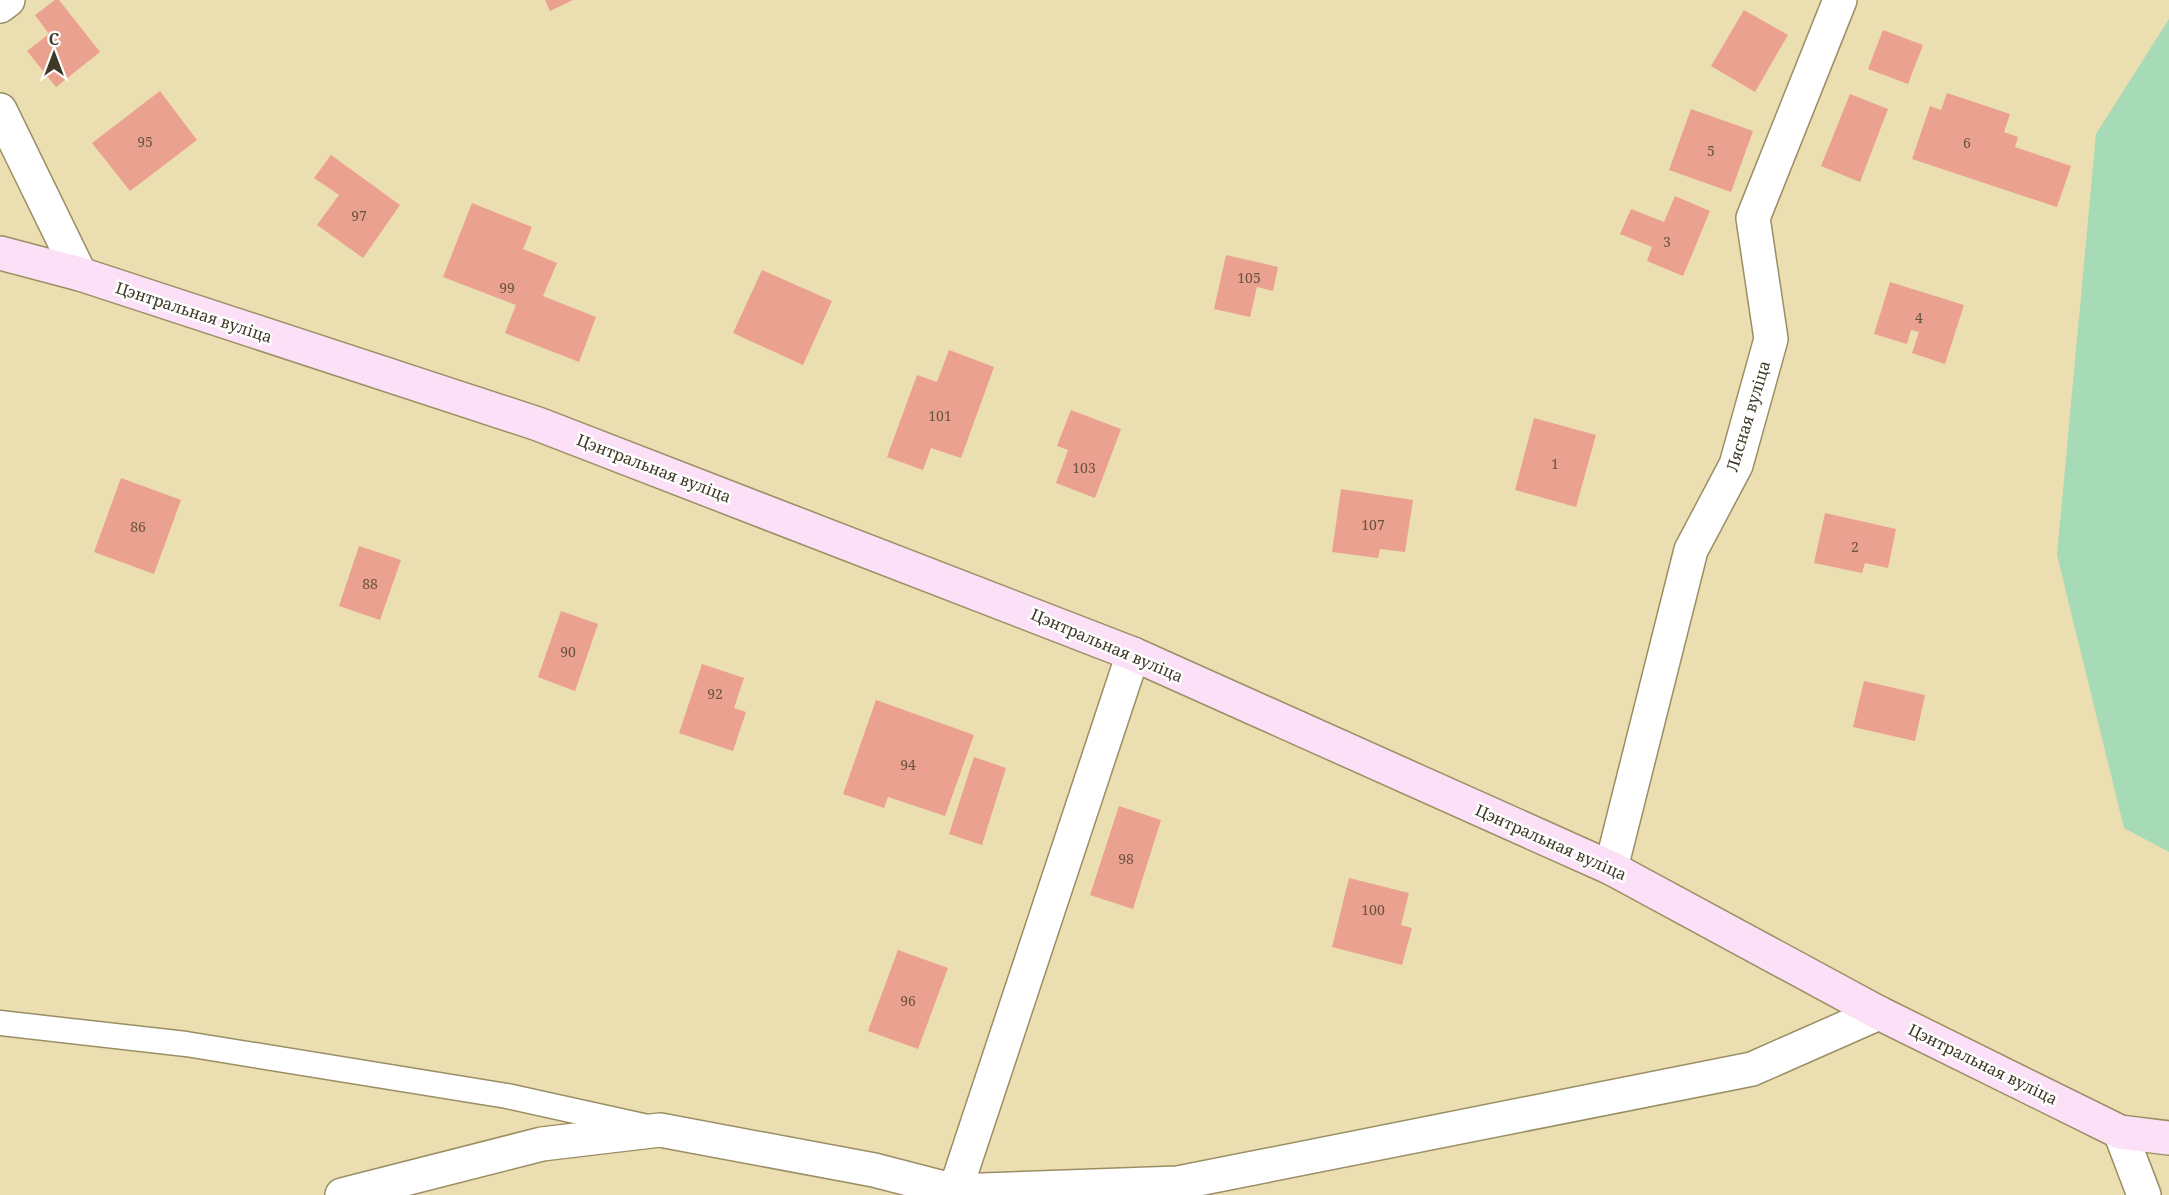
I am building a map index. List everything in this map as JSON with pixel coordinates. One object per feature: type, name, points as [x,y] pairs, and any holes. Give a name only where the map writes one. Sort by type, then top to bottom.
[{"type":"street","points":[[0,6],[8,0]]},
{"type":"street","name":"Лясная вуліца","points":[[1611,868],[1691,550],[1737,465],[1771,339],[1753,218],[1840,0]]},
{"type":"street","points":[[0,110],[80,274]]},
{"type":"street","name":"Цэнтральная вуліца","points":[[0,253],[80,274],[538,424],[1133,654],[1611,868],[1879,1013],[2120,1132],[2169,1138]]},
{"type":"street","points":[[955,1191],[1133,654]]},
{"type":"street","points":[[342,1195],[542,1144],[660,1130],[874,1170],[955,1191],[1190,1180],[1752,1069],[1879,1013]]},
{"type":"street","points":[[2120,1132],[2144,1195]]},
{"type":"lane","points":[[0,1023],[197,1045],[507,1096],[660,1130]]},
{"type":"green space","points":[[2169,19],[2169,852],[2124,828],[2057,555],[2096,134]]},
{"type":"building","points":[[55,0],[59,0],[100,52],[56,87],[27,51],[49,34],[35,15]]},
{"type":"building","points":[[545,0],[573,0],[550,11]]},
{"type":"building","points":[[1744,10],[1788,35],[1755,92],[1711,66]]},
{"type":"building","points":[[1883,30],[1923,45],[1908,84],[1868,69]]},
{"type":"building","points":[[160,91],[197,140],[130,191],[92,143]]},
{"type":"building","points":[[1947,93],[2010,114],[2004,132],[2018,137],[2015,147],[2071,166],[2057,207],[1912,159],[1930,106],[1941,110]]},
{"type":"building","points":[[1850,94],[1888,109],[1860,182],[1821,166]]},
{"type":"building","points":[[1691,109],[1753,131],[1731,192],[1669,170]]},
{"type":"building","points":[[331,155],[400,205],[363,258],[317,225],[339,195],[314,178]]},
{"type":"building","points":[[1675,196],[1710,211],[1683,276],[1647,261],[1652,247],[1620,234],[1631,209],[1664,222]]},
{"type":"building","points":[[472,203],[532,227],[523,249],[557,263],[543,296],[596,317],[579,362],[505,333],[516,305],[443,277]]},
{"type":"building","points":[[1226,255],[1278,267],[1273,291],[1257,287],[1250,317],[1214,309]]},
{"type":"building","points":[[762,270],[832,301],[803,365],[733,333]]},
{"type":"building","points":[[1890,282],[1964,305],[1945,364],[1912,353],[1919,332],[1911,330],[1907,344],[1874,334]]},
{"type":"building","points":[[949,350],[994,367],[961,458],[931,448],[923,470],[887,457],[917,375],[937,382]]},
{"type":"building","points":[[1071,410],[1121,429],[1095,498],[1056,483],[1068,450],[1057,446]]},
{"type":"building","points":[[1534,418],[1596,435],[1576,507],[1515,490]]},
{"type":"building","points":[[121,478],[181,500],[154,574],[94,552]]},
{"type":"building","points":[[1341,489],[1413,500],[1405,552],[1380,549],[1378,558],[1332,552]]},
{"type":"building","points":[[1825,513],[1896,529],[1888,568],[1865,563],[1862,573],[1814,563]]},
{"type":"building","points":[[359,546],[401,560],[380,620],[339,606]]},
{"type":"building","points":[[561,611],[598,624],[575,691],[538,677]]},
{"type":"building","points":[[702,664],[744,678],[734,708],[746,712],[733,751],[679,733]]},
{"type":"building","points":[[1864,681],[1925,695],[1915,741],[1853,727]]},
{"type":"building","points":[[876,700],[974,735],[945,816],[888,797],[884,808],[843,794]]},
{"type":"building","points":[[974,757],[1006,768],[982,845],[949,834]]},
{"type":"building","points":[[1119,806],[1161,820],[1133,909],[1090,895]]},
{"type":"building","points":[[1349,878],[1409,893],[1401,925],[1412,928],[1402,965],[1332,947]]},
{"type":"building","points":[[898,950],[948,968],[918,1049],[868,1031]]}]
